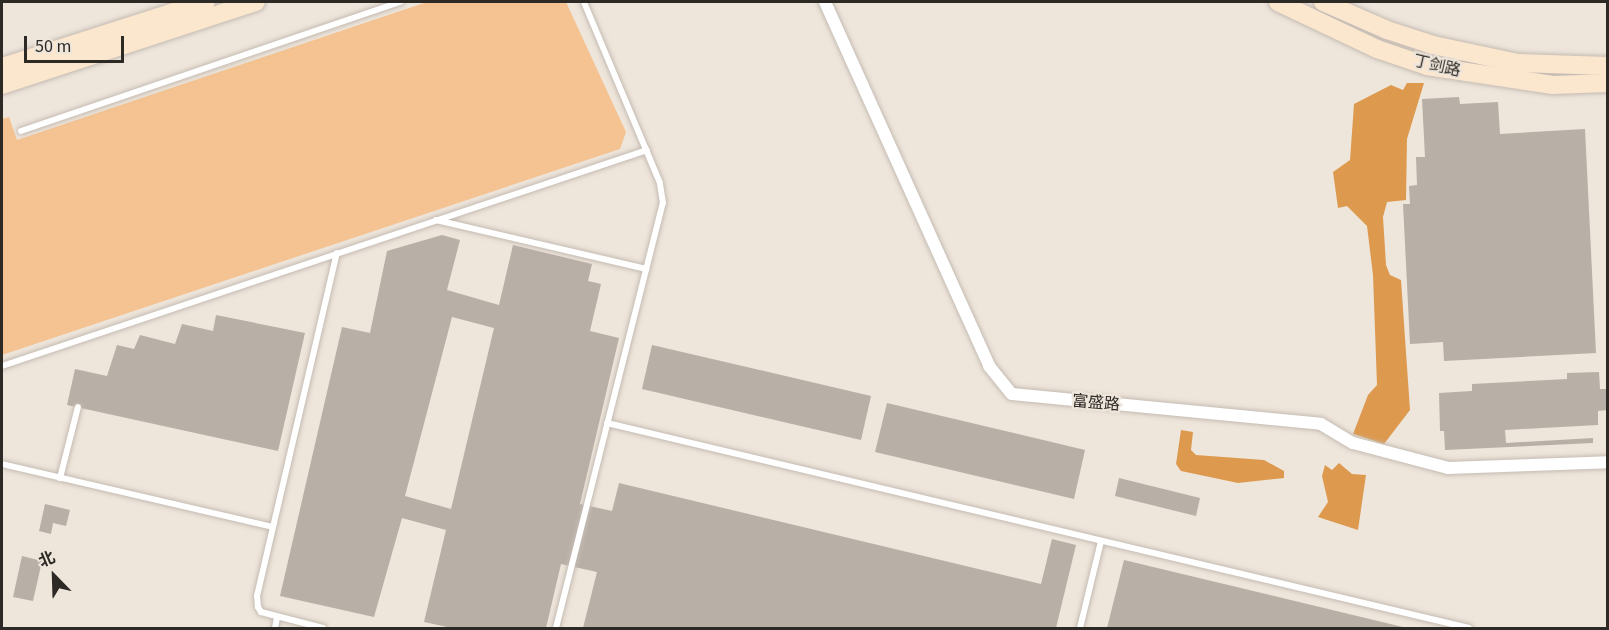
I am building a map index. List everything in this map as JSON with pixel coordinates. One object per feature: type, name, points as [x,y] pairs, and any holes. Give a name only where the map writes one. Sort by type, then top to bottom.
[{"type":"main road","points":[[2,68],[206,2]]},
{"type":"main road","points":[[2,85],[251,2]]},
{"type":"main road","name":"丁剑路","points":[[1278,2],[1377,49],[1426,66],[1553,85],[1608,83]]},
{"type":"main road","name":"丁剑路","points":[[1323,2],[1386,30],[1433,45],[1518,63],[1608,66]]},
{"type":"street","name":"富盛路","points":[[825,2],[989,366],[1012,394],[1321,424],[1353,443],[1448,468],[1608,462]]},
{"type":"lane","points":[[21,131],[401,2]]},
{"type":"lane","points":[[556,628],[663,203],[660,183],[584,2]]},
{"type":"lane","points":[[2,366],[646,150]]},
{"type":"lane","points":[[436,220],[646,269]]},
{"type":"lane","points":[[323,628],[277,618],[261,612],[257,596],[337,253]]},
{"type":"lane","points":[[60,478],[78,407]]},
{"type":"lane","points":[[607,423],[1468,628]]},
{"type":"lane","points":[[2,465],[273,527]]},
{"type":"lane","points":[[1080,628],[1101,541]]},
{"type":"lane","points":[[275,628],[277,618]]},
{"type":"shaded area","points":[[427,2],[566,2],[626,132],[620,149],[2,355],[2,119],[9,117],[17,140]]},
{"type":"shaded area","points":[[1407,83],[1424,83],[1407,139],[1406,200],[1387,202],[1383,217],[1386,265],[1390,275],[1401,280],[1410,410],[1384,444],[1353,434],[1368,395],[1377,385],[1373,275],[1367,226],[1347,206],[1338,208],[1333,172],[1350,160],[1354,104],[1391,85],[1403,90]]},
{"type":"shaded area","points":[[1181,430],[1193,432],[1191,450],[1196,455],[1264,460],[1284,471],[1284,478],[1238,483],[1181,471],[1176,464]]},
{"type":"shaded area","points":[[1339,463],[1352,474],[1366,475],[1358,530],[1318,517],[1328,502],[1322,476],[1325,465],[1332,470]]},
{"type":"building","points":[[1459,97],[1460,104],[1498,102],[1500,134],[1585,129],[1596,353],[1444,361],[1443,342],[1410,344],[1403,204],[1410,204],[1409,186],[1417,185],[1416,157],[1425,157],[1422,99]]},
{"type":"building","points":[[442,235],[460,240],[447,290],[499,305],[513,245],[592,264],[588,281],[601,284],[590,331],[619,338],[580,504],[612,511],[619,483],[1041,584],[1052,539],[1076,545],[1056,628],[583,628],[597,572],[561,564],[546,628],[452,628],[424,622],[446,530],[402,518],[374,617],[280,596],[342,327],[370,333],[387,251]],"holes":[[[452,317],[494,328],[451,509],[405,496]]]},
{"type":"building","points":[[216,315],[305,333],[278,451],[67,405],[75,369],[107,376],[117,345],[134,349],[140,335],[175,344],[182,324],[213,331]]},
{"type":"building","points":[[652,345],[871,396],[861,440],[642,389]]},
{"type":"building","points":[[1599,372],[1600,389],[1608,389],[1608,410],[1598,411],[1598,425],[1505,430],[1506,443],[1593,438],[1593,443],[1445,450],[1444,431],[1440,431],[1439,393],[1472,391],[1472,384],[1567,379],[1567,373]]},
{"type":"building","points":[[887,403],[1085,450],[1074,499],[875,452]]},
{"type":"building","points":[[1119,478],[1200,498],[1196,516],[1115,496]]},
{"type":"building","points":[[45,504],[70,510],[66,526],[53,523],[51,534],[39,531]]},
{"type":"building","points":[[22,556],[42,561],[33,601],[13,597]]},
{"type":"building","points":[[1124,560],[1407,628],[1107,628]]}]
